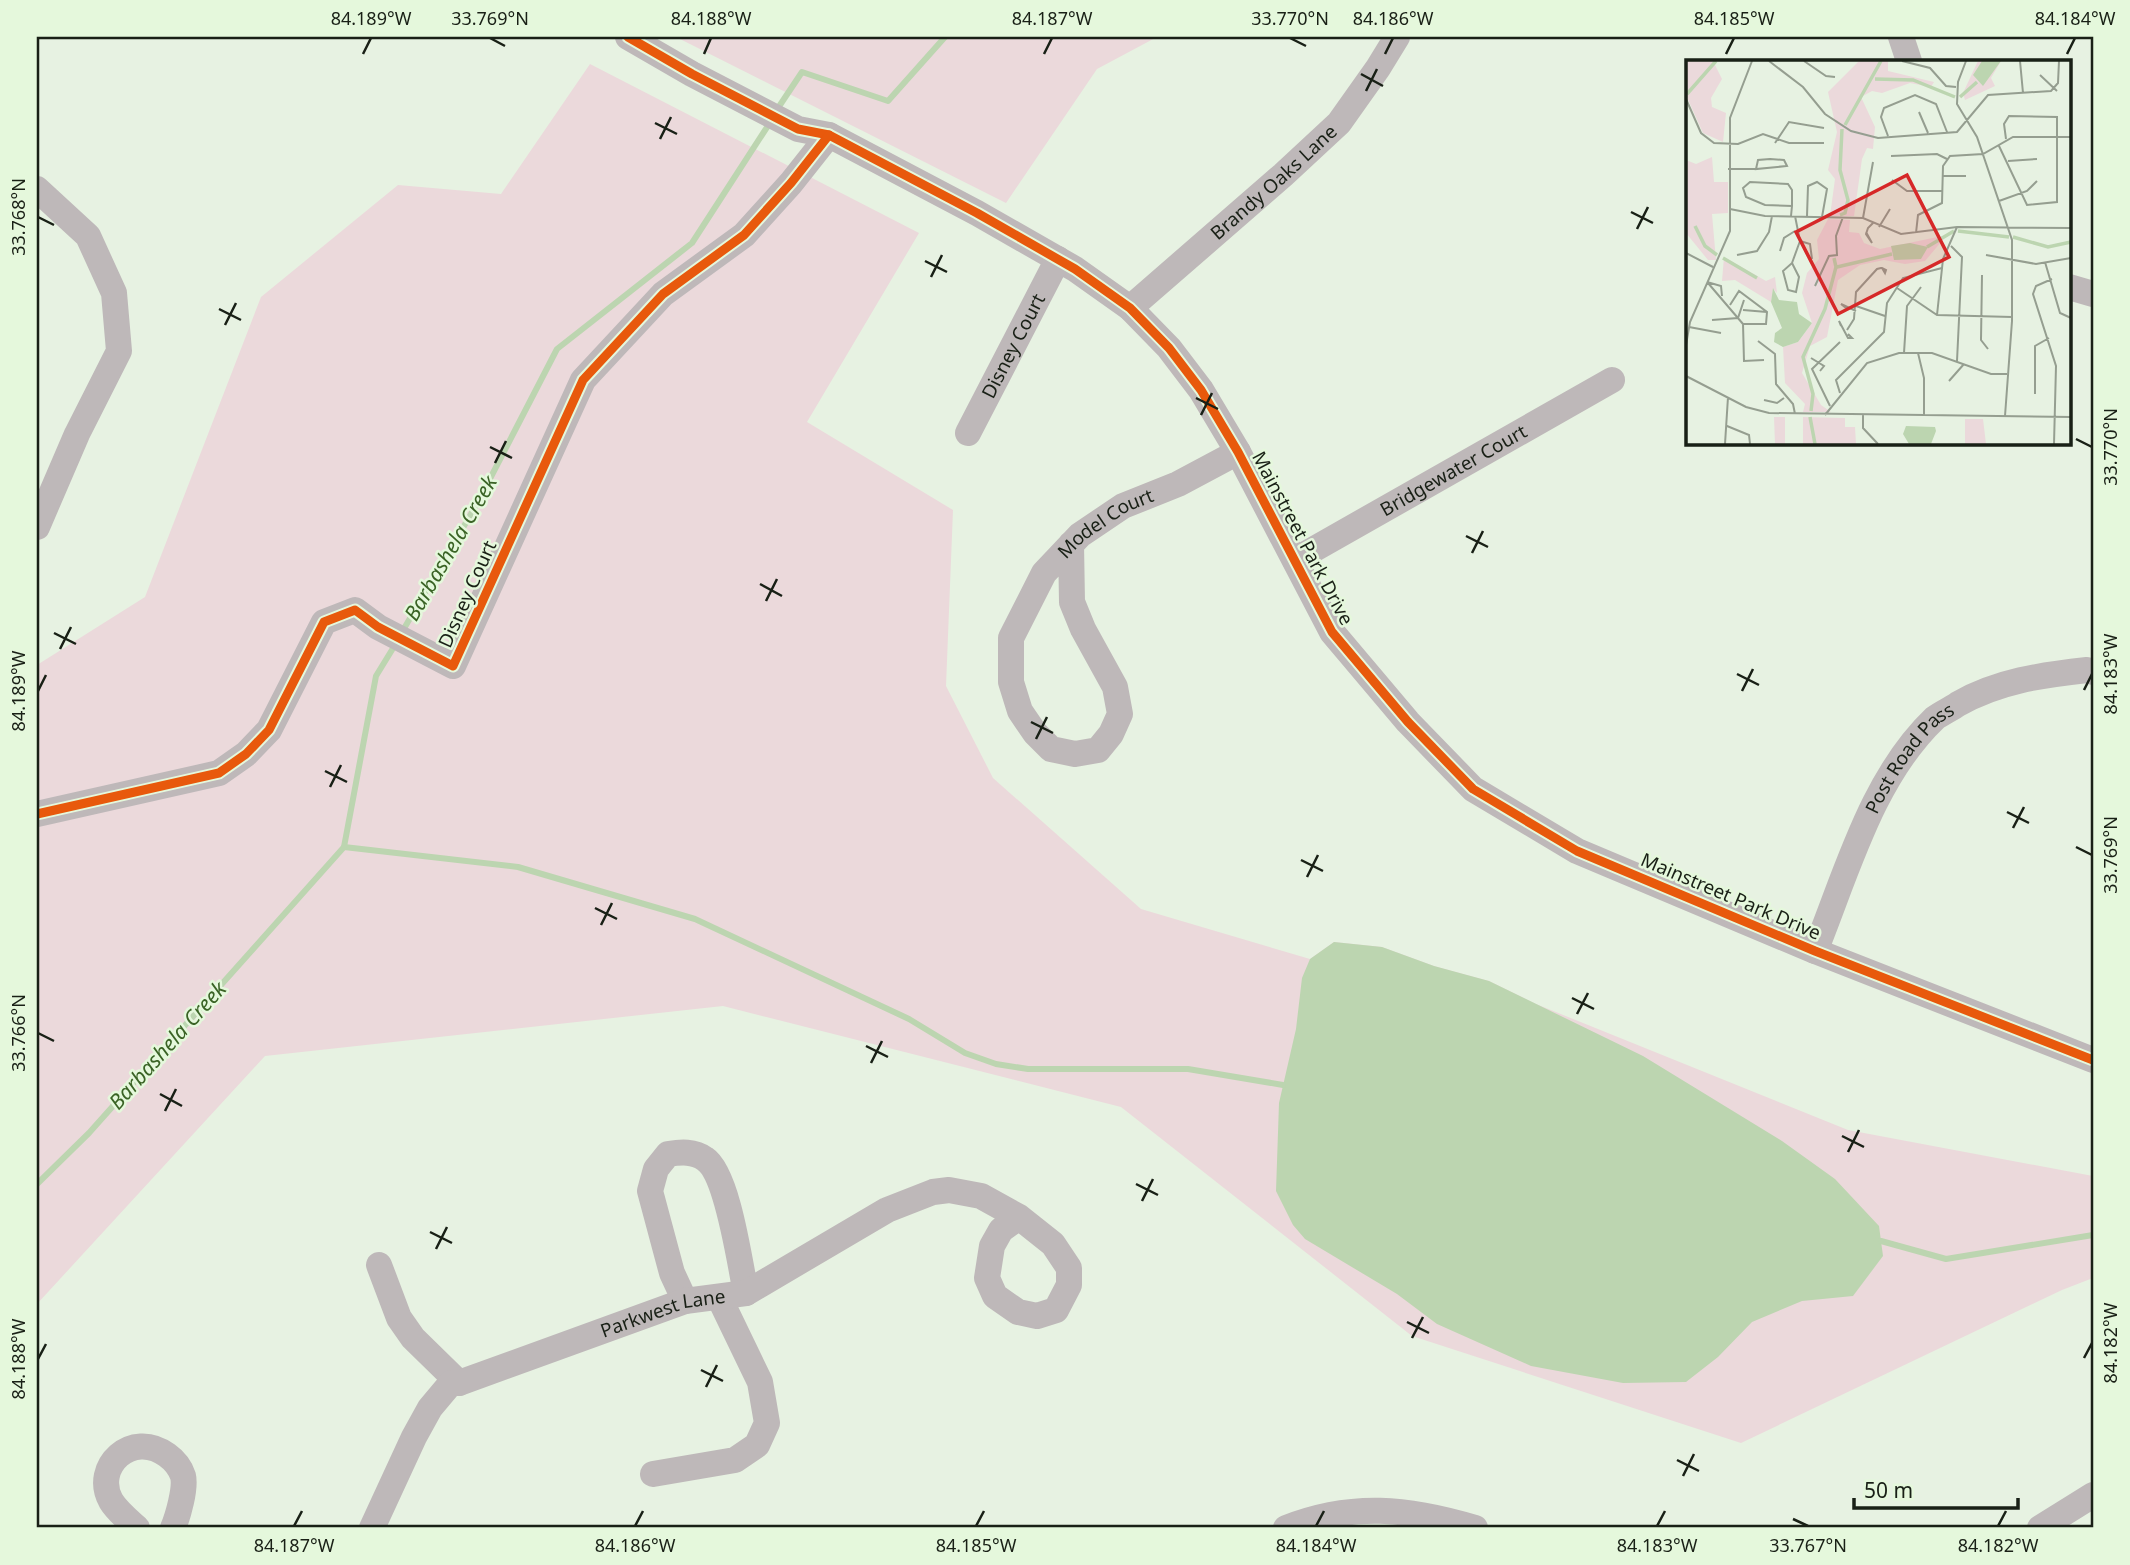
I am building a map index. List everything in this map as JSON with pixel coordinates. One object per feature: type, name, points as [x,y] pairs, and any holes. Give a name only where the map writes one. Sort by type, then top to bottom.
[{"type":"street","name":"Mainstreet Park Drive","points":[[628,37],[798,129],[830,135],[977,213],[1058,259],[1130,308],[1169,348],[1201,390],[1238,452],[1332,632],[1408,723],[1473,789],[1577,851],[1815,951],[2093,1060]]},
{"type":"street","name":"Brandy Oaks Lane","points":[[1130,308],[1283,175],[1339,122],[1397,37]]},
{"type":"street","points":[[1901,37],[1909,60]]},
{"type":"street","name":"Disney Court","points":[[37,814],[219,773],[246,754],[268,730],[324,622],[355,610],[378,627],[453,666],[583,380],[663,294],[744,235],[792,183],[830,135]]},
{"type":"street","points":[[37,189],[88,236],[114,293],[119,351],[77,434],[37,527]]},
{"type":"street","name":"Disney Court","points":[[968,433],[1058,259]]},
{"type":"street","points":[[2070,287],[2093,294]]},
{"type":"street","name":"Bridgewater Court","points":[[1295,560],[1612,380]]},
{"type":"street","name":"Model Court","points":[[1071,544],[1072,602],[1083,629],[1115,687],[1120,714],[1111,734],[1098,750],[1075,754],[1051,749],[1035,733],[1020,710],[1011,682],[1011,638],[1044,573],[1071,544],[1080,535],[1123,506],[1178,484],[1238,452]]},
{"type":"street","name":"Post Road Pass","points":[[1815,951],[1868,818],[1895,766],[1937,717],[1976,694],[2030,677],[2087,670],[2093,672]]},
{"type":"street","points":[[685,1301],[672,1273],[650,1191],[656,1169],[668,1154],[687,1152],[706,1159],[718,1173],[746,1293]]},
{"type":"street","name":"Parkwest Lane","points":[[372,1528],[414,1437],[430,1408],[451,1384],[685,1301],[746,1293],[887,1210],[933,1192],[949,1190],[981,1196],[1019,1217]]},
{"type":"street","points":[[379,1265],[399,1318],[413,1338],[459,1383]]},
{"type":"street","points":[[653,1474],[735,1460],[757,1445],[767,1423],[760,1382],[719,1297]]},
{"type":"street","points":[[137,1528],[111,1500],[106,1487],[116,1458],[126,1449],[143,1445],[159,1449],[175,1461],[184,1477],[181,1504],[173,1528]]},
{"type":"street","points":[[2040,1528],[2093,1494]]},
{"type":"street","points":[[1286,1528],[1337,1513],[1369,1510],[1434,1516],[1475,1528]]},
{"type":"shaded area","points":[[676,37],[1157,37],[1097,69],[1006,203]]},
{"type":"shaded area","points":[[590,64],[919,233],[807,422],[953,510],[946,686],[993,778],[1141,909],[1310,959],[1334,942],[1382,947],[1434,966],[1489,981],[1536,1004],[1848,1130],[2093,1176],[2093,1278],[2062,1290],[1741,1443],[1412,1336],[1121,1107],[723,1006],[265,1056],[37,1304],[37,665],[145,597],[261,297],[398,185],[501,194]]},
{"type":"shaded area","points":[[1334,942],[1382,947],[1434,966],[1489,981],[1643,1056],[1782,1141],[1835,1179],[1879,1226],[1883,1256],[1853,1296],[1802,1301],[1752,1322],[1718,1357],[1686,1382],[1623,1383],[1531,1366],[1437,1324],[1397,1294],[1305,1239],[1293,1225],[1276,1191],[1279,1103],[1296,1029],[1302,978],[1310,959]]},
{"type":"waterway","name":"Barbashela Creek","points":[[776,111],[802,72],[888,101],[945,37]]},
{"type":"waterway","name":"Barbashela Creek","points":[[402,632],[478,502],[557,349],[692,243],[771,121]]},
{"type":"waterway","name":"Barbashela Creek","points":[[37,1184],[89,1133],[344,847],[376,676],[395,645]]},
{"type":"waterway","points":[[344,847],[518,867],[695,919],[909,1019],[965,1053],[996,1064],[1028,1069],[1188,1069],[1283,1085]]},
{"type":"waterway","points":[[1881,1241],[1946,1259],[2093,1235]]},
{"type":"cycle path","points":[[628,37],[798,129],[829,135],[977,213],[1075,269],[1130,308],[1169,348],[1201,390],[1238,452],[1332,632],[1408,722],[1473,789],[1577,851],[1815,951],[2093,1060]]},
{"type":"cycle path","points":[[37,814],[219,773],[246,754],[269,730],[324,622],[355,610],[378,627],[453,666],[583,380],[663,294],[744,235],[791,183],[829,135]]}]
